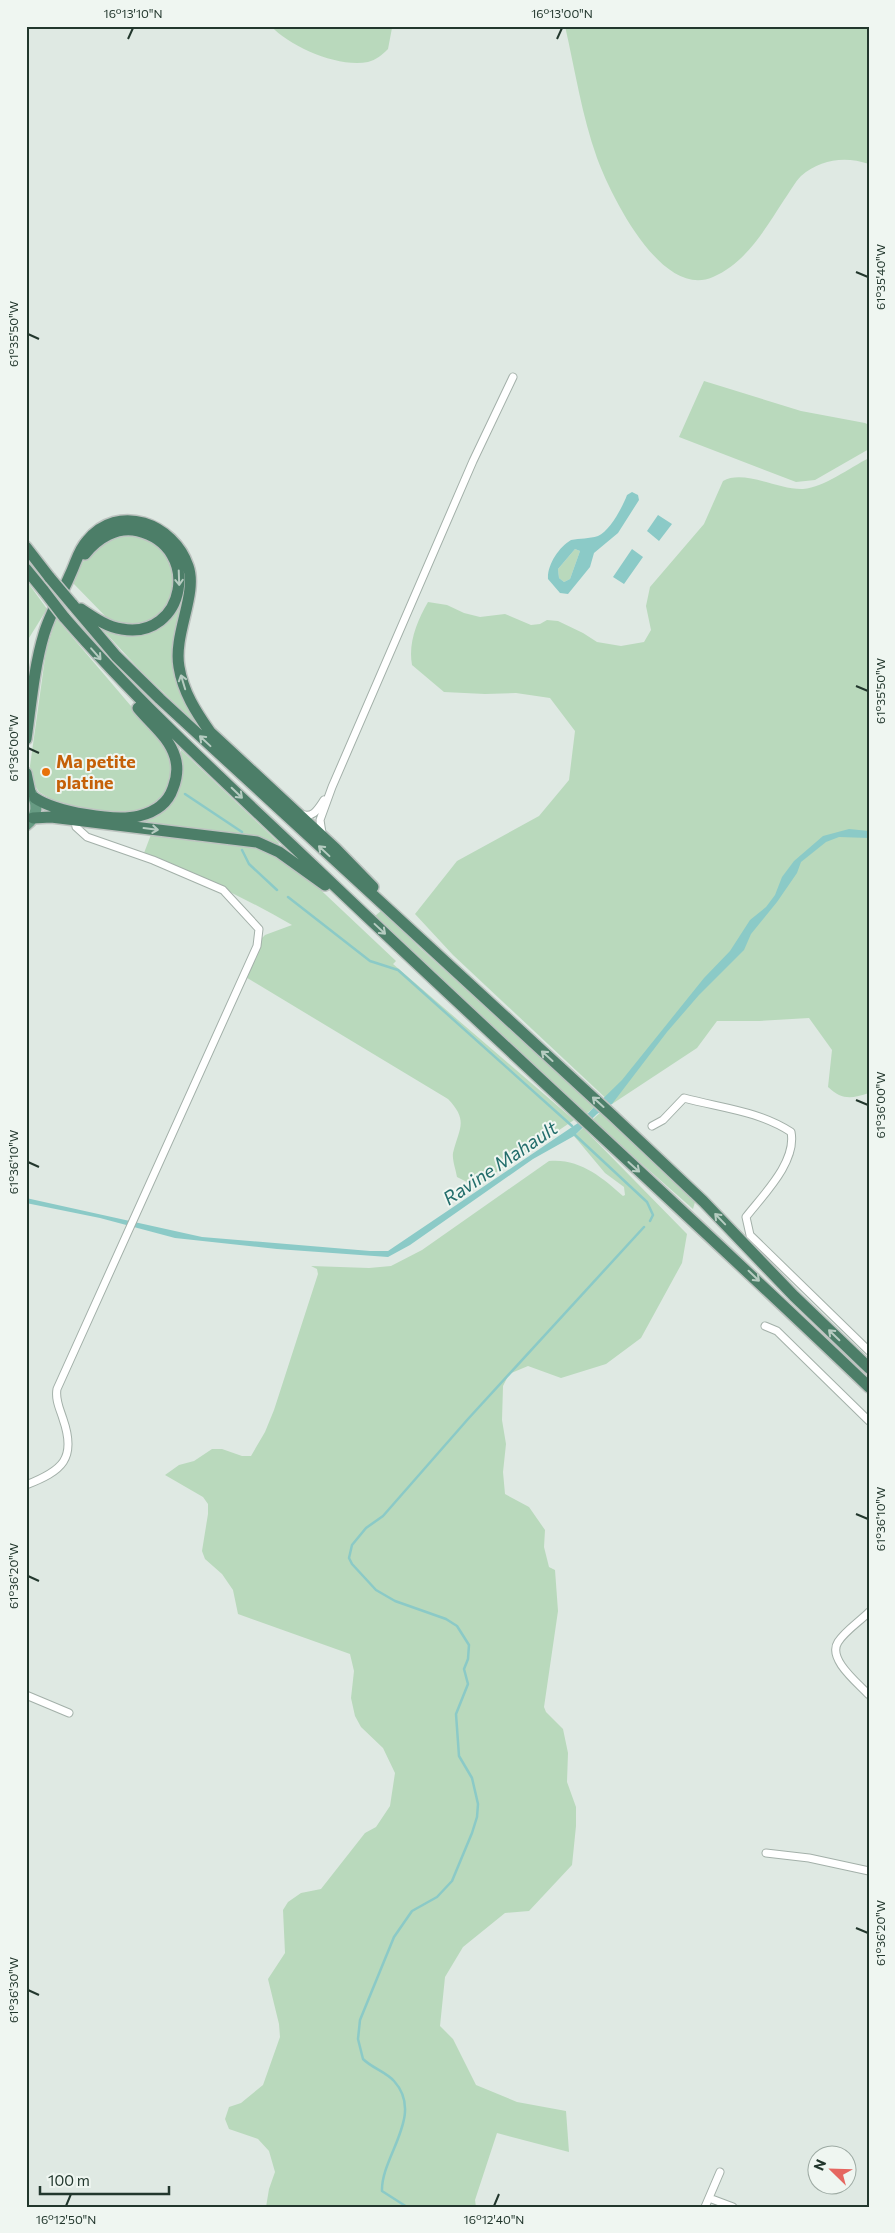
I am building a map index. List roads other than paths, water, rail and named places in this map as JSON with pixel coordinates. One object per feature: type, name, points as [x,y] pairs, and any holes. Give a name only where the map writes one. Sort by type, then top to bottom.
[{"type":"highway","points":[[26,738],[39,654],[48,622],[71,574],[78,554],[90,536],[114,522],[151,524],[170,536],[180,547],[189,568],[190,585],[177,648],[178,666],[186,694],[210,732],[336,849],[467,983]]},
{"type":"highway","points":[[71,574],[91,546],[101,538],[112,532],[133,530],[148,534],[166,546],[176,560],[180,582],[174,605],[164,617],[145,628],[134,630],[117,628],[72,604]]},
{"type":"highway","points":[[26,547],[116,656],[160,699],[614,1116],[703,1201],[794,1296],[869,1368]]},
{"type":"highway","points":[[26,569],[64,617],[111,671],[172,749],[177,772],[169,797],[162,805],[149,813],[131,817],[91,814],[43,804],[30,793],[26,773]]},
{"type":"highway","points":[[111,671],[366,916],[598,1134],[747,1270],[869,1387]]},
{"type":"highway","points":[[30,822],[51,817],[264,844],[279,852],[366,916]]},
{"type":"main road","points":[[30,793],[37,807],[30,822]]},
{"type":"street","points":[[336,849],[321,831],[319,824],[332,787],[473,461],[512,377]]},
{"type":"street","points":[[297,813],[307,816],[314,814],[332,787]]},
{"type":"street","points":[[26,1485],[52,1473],[67,1457],[68,1433],[57,1400],[57,1389],[257,946],[259,929],[223,890],[153,860],[87,837],[76,827],[75,820]]},
{"type":"street","points":[[652,1126],[663,1120],[684,1098],[747,1112],[778,1124],[791,1132],[793,1142],[786,1160],[746,1218],[750,1235],[869,1351]]},
{"type":"street","points":[[765,1326],[776,1331],[869,1421]]},
{"type":"street","points":[[869,1612],[838,1642],[835,1651],[838,1661],[869,1695]]},
{"type":"street","points":[[26,1695],[68,1712]]},
{"type":"street","points":[[766,1852],[809,1858],[869,1871]]},
{"type":"street","points":[[705,2207],[720,2172]]},
{"type":"street","points":[[709,2198],[733,2207]]},
{"type":"water","points":[[632,492],[638,495],[639,500],[618,533],[594,553],[590,567],[568,594],[560,593],[548,579],[549,568],[555,557],[562,547],[571,540],[595,537],[603,533],[616,518],[627,495]],"holes":[[[575,549],[580,551],[570,579],[564,582],[559,578],[558,569]]]},
{"type":"water","points":[[658,515],[672,524],[659,541],[647,531]]},
{"type":"water","points":[[632,549],[643,557],[624,584],[613,577]]},
{"type":"water","points":[[849,829],[869,831],[869,838],[839,837],[826,842],[801,862],[797,873],[777,902],[751,934],[744,950],[699,995],[667,1032],[612,1104],[597,1114],[574,1136],[533,1159],[410,1245],[388,1257],[277,1249],[175,1238],[100,1218],[26,1203],[26,1198],[202,1237],[388,1251],[578,1123],[622,1080],[704,978],[730,951],[750,920],[766,907],[775,895],[782,877],[794,861],[823,836]]},
{"type":"waterway","points":[[185,794],[242,832]]},
{"type":"waterway","points":[[242,850],[249,864],[277,890]]},
{"type":"waterway","name":"Ravine Mahault","points":[[288,897],[370,961],[398,970],[572,1126]]},
{"type":"waterway","points":[[574,1134],[647,1202],[653,1215],[650,1221]]},
{"type":"waterway","points":[[407,2207],[382,2191],[388,2164],[404,2122],[405,2108],[402,2094],[391,2078],[363,2059],[358,2039],[360,2020],[394,1937],[412,1911],[437,1897],[452,1881],[477,1817],[478,1804],[472,1778],[459,1756],[456,1714],[468,1684],[464,1669],[468,1659],[469,1645],[457,1626],[446,1619],[395,1601],[376,1590],[352,1564],[349,1558],[352,1545],[366,1528],[383,1516],[468,1419],[644,1227]]},
{"type":"place","name":"Ma petite platine","points":[[46,772]]}]
